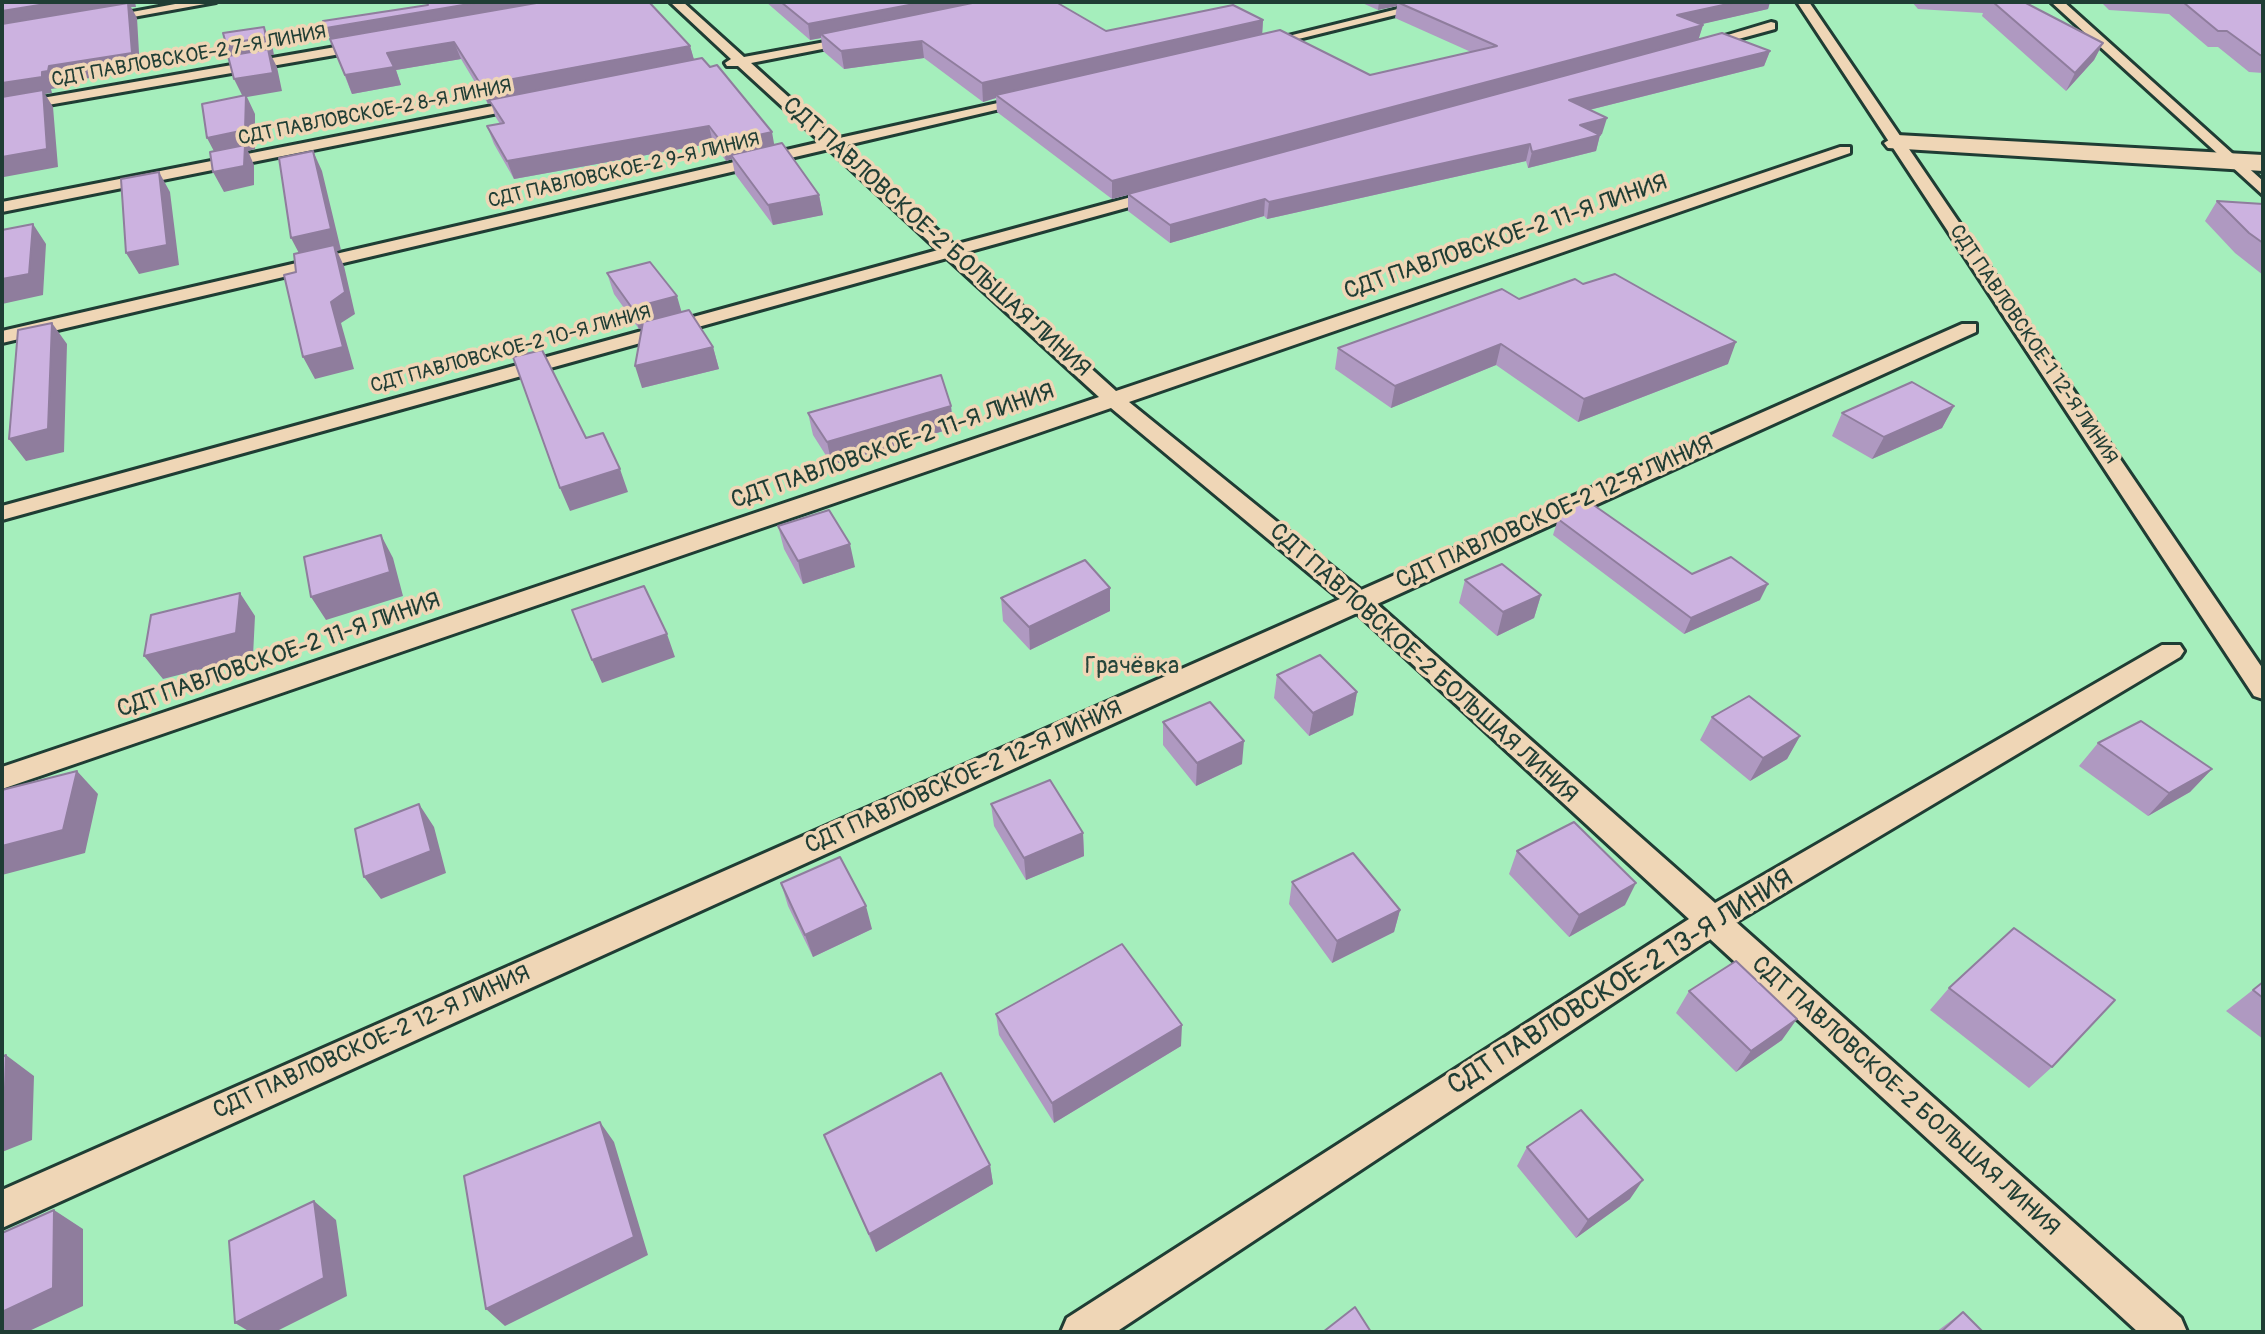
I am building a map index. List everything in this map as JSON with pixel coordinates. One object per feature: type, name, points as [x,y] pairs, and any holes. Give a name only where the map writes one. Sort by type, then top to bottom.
[{"type":"street","points":[[1897,143],[2263,163]]},
{"type":"lane","points":[[91,20],[210,2]]},
{"type":"lane","name":"СДТ ПАВЛОВСКОЕ-2 БОЛЬШАЯ ЛИНИЯ","points":[[676,2],[1114,400],[1359,601],[1710,922],[2167,1332]]},
{"type":"lane","points":[[1243,48],[1442,2]]},
{"type":"lane","name":"СДТ ПАВЛОВСКОЕ-1 12-Я ЛИНИЯ","points":[[1803,2],[2263,689]]},
{"type":"lane","points":[[2057,2],[2263,190]]},
{"type":"lane","points":[[1680,51],[1771,26]]},
{"type":"lane","points":[[712,67],[867,36]]},
{"type":"lane","name":"СДТ ПАВЛОВСКОЕ-2 7-Я ЛИНИЯ","points":[[2,109],[387,42]]},
{"type":"lane","name":"СДТ ПАВЛОВСКОЕ-2 9-Я ЛИНИЯ","points":[[2,337],[1044,94]]},
{"type":"lane","name":"СДТ ПАВЛОВСКОЕ-2 8-Я ЛИНИЯ","points":[[2,207],[542,100]]},
{"type":"lane","name":"СДТ ПАВЛОВСКОЕ-2 11-Я ЛИНИЯ","points":[[2,778],[1845,150]]},
{"type":"lane","name":"СДТ ПАВЛОВСКОЕ-2 10-Я ЛИНИЯ","points":[[2,513],[1178,189]]},
{"type":"lane","name":"СДТ ПАВЛОВСКОЕ-2 12-Я ЛИНИЯ","points":[[2,1209],[1969,328]]},
{"type":"lane","name":"СДТ ПАВЛОВСКОЕ-2 13-Я ЛИНИЯ","points":[[1081,1332],[1710,922],[2171,651]]},
{"type":"green space","name":"Грачёвка","points":[[2,2],[2263,2],[2263,1332],[2,1332]]},
{"type":"building","points":[[2,2],[58,2],[2,11]]},
{"type":"building","points":[[427,2],[481,2],[326,28],[323,21],[428,5]]},
{"type":"building","points":[[542,2],[649,2],[690,46],[481,85],[454,42],[387,53],[394,67],[345,75],[330,39]]},
{"type":"building","points":[[781,2],[925,2],[808,24]]},
{"type":"building","points":[[977,2],[1056,2],[1106,31],[1233,5],[1263,20],[982,83],[922,41],[841,51],[821,34]]},
{"type":"building","points":[[1397,2],[1737,2],[1677,15],[1703,25],[1112,181],[996,95],[1280,30],[1370,75],[1497,46]]},
{"type":"building","points":[[1993,2],[2024,2],[2103,43],[2075,73]]},
{"type":"building","points":[[2183,2],[2263,2],[2263,56],[2227,31],[2218,31]]},
{"type":"building","points":[[128,3],[132,53],[49,66],[48,71],[42,72],[42,77],[2,83],[2,24]]},
{"type":"building","points":[[264,27],[266,37],[226,44],[223,33]]},
{"type":"building","points":[[1722,33],[1770,51],[1569,100],[1607,118],[1580,125],[1600,135],[1532,152],[1530,144],[1269,202],[1265,199],[1170,225],[1128,194]]},
{"type":"building","points":[[268,49],[273,73],[234,79],[228,56]]},
{"type":"building","points":[[702,58],[710,67],[717,65],[772,132],[722,143],[709,126],[507,161],[487,126],[504,123],[489,100]]},
{"type":"building","points":[[43,90],[47,149],[2,157],[2,97]]},
{"type":"building","points":[[246,95],[245,130],[207,138],[202,104]]},
{"type":"building","points":[[782,143],[819,195],[768,205],[731,155]]},
{"type":"building","points":[[245,145],[244,166],[213,172],[210,152]]},
{"type":"building","points":[[313,151],[331,229],[291,238],[279,158]]},
{"type":"building","points":[[159,172],[167,245],[126,253],[121,179]]},
{"type":"building","points":[[2217,201],[2263,204],[2263,243],[2249,233]]},
{"type":"building","points":[[33,224],[29,274],[2,279],[2,230]]},
{"type":"building","points":[[334,245],[345,292],[331,302],[343,347],[303,357],[284,275],[296,272],[294,254]]},
{"type":"building","points":[[650,262],[677,296],[632,308],[607,273]]},
{"type":"building","points":[[1615,274],[1736,342],[1584,399],[1501,344],[1395,386],[1338,348],[1502,289],[1519,299],[1575,279],[1583,284]]},
{"type":"building","points":[[689,310],[713,347],[635,366],[643,322]]},
{"type":"building","points":[[52,323],[48,429],[9,439],[18,330]]},
{"type":"building","points":[[542,350],[586,438],[603,433],[620,469],[560,488],[513,357]]},
{"type":"building","points":[[941,375],[951,406],[827,442],[808,413]]},
{"type":"building","points":[[1912,382],[1954,406],[1884,437],[1842,413]]},
{"type":"building","points":[[1585,499],[1692,574],[1731,557],[1768,584],[1691,618],[1558,519],[1566,508]]},
{"type":"building","points":[[829,510],[850,544],[798,561],[778,526]]},
{"type":"building","points":[[381,535],[390,572],[311,597],[304,557]]},
{"type":"building","points":[[1085,560],[1110,588],[1029,627],[1001,598]]},
{"type":"building","points":[[1502,564],[1541,595],[1503,612],[1465,580]]},
{"type":"building","points":[[644,586],[667,634],[592,660],[572,610]]},
{"type":"building","points":[[240,593],[236,633],[144,656],[151,615]]},
{"type":"building","points":[[1320,655],[1357,692],[1313,713],[1277,675]]},
{"type":"building","points":[[1749,696],[1800,736],[1763,758],[1712,717]]},
{"type":"building","points":[[1210,702],[1244,741],[1197,763],[1163,722]]},
{"type":"building","points":[[2141,721],[2212,769],[2169,793],[2098,743]]},
{"type":"building","points":[[77,771],[63,830],[2,846],[2,790]]},
{"type":"building","points":[[1050,780],[1083,833],[1024,858],[991,804]]},
{"type":"building","points":[[419,804],[431,851],[364,877],[355,829]]},
{"type":"building","points":[[1574,822],[1636,883],[1579,915],[1517,851]]},
{"type":"building","points":[[1353,853],[1400,910],[1337,941],[1292,882]]},
{"type":"building","points":[[840,857],[866,906],[805,935],[781,883]]},
{"type":"building","points":[[2014,928],[2115,1000],[2052,1067],[1949,988]]},
{"type":"building","points":[[1122,944],[1182,1025],[1052,1103],[996,1014]]},
{"type":"building","points":[[1736,961],[1797,1019],[1751,1051],[1689,991]]},
{"type":"building","points":[[2263,982],[2263,998],[2253,990]]},
{"type":"building","points":[[6,1055],[4,1120],[2,1120],[2,1057]]},
{"type":"building","points":[[941,1073],[990,1165],[869,1234],[824,1135]]},
{"type":"building","points":[[1581,1110],[1643,1180],[1588,1220],[1527,1147]]},
{"type":"building","points":[[600,1122],[634,1237],[486,1309],[464,1176]]},
{"type":"building","points":[[314,1201],[324,1278],[235,1323],[229,1241]]},
{"type":"building","points":[[54,1210],[53,1288],[2,1312],[2,1233]]},
{"type":"building","points":[[1355,1307],[1371,1332],[1323,1332]]},
{"type":"building","points":[[1963,1312],[1983,1332],[1941,1332]]}]
